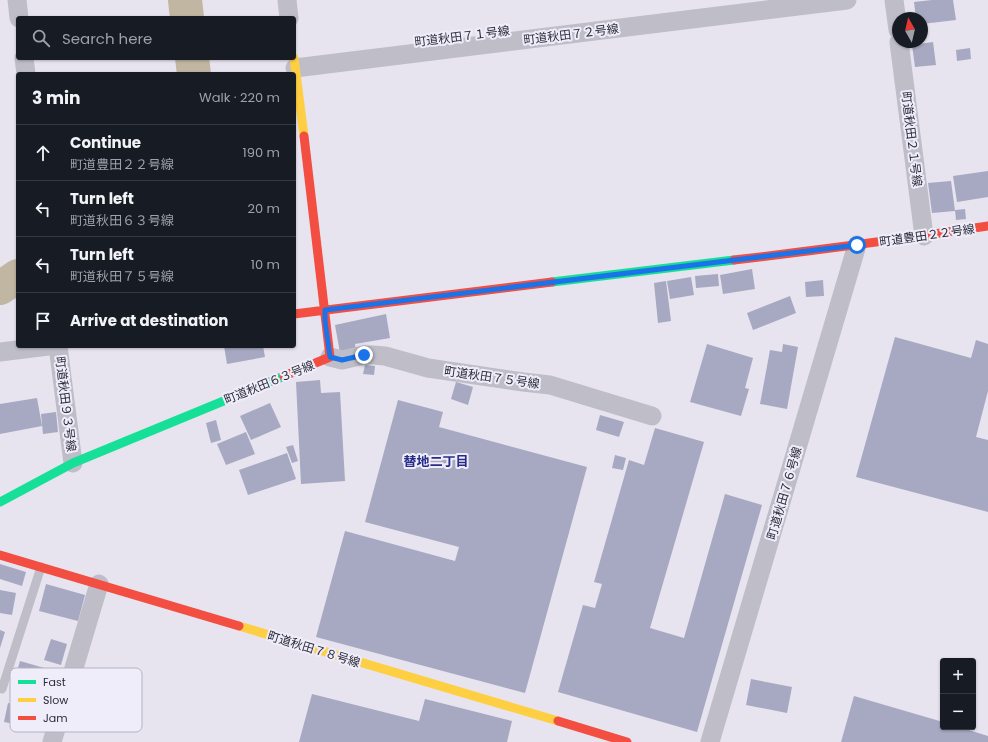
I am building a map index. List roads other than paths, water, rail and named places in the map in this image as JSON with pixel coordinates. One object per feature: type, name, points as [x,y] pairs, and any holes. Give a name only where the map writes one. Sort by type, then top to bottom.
[{"type":"street","points":[[17,0],[19,16]]},
{"type":"street","points":[[287,0],[289,16]]},
{"type":"street","name":"町道秋田７１号線","points":[[294,61],[748,0]]},
{"type":"street","name":"町道秋田７２号線","points":[[294,61],[847,0]]},
{"type":"street","points":[[894,0],[896,12]]},
{"type":"street","name":"町道秋田２１号線","points":[[900,48],[924,236]]},
{"type":"street","points":[[24,60],[26,72]]},
{"type":"street","name":"町道秋田６３号線","points":[[294,61],[295,72]]},
{"type":"street","name":"町道秋田６３号線","points":[[0,502],[73,463],[330,357],[296,77]]},
{"type":"street","name":"町道豊田２２号線","points":[[296,314],[857,245],[988,226]]},
{"type":"street","name":"町道秋田７６号線","points":[[710,742],[857,245]]},
{"type":"street","points":[[0,352],[32,348]]},
{"type":"street","name":"町道秋田９３号線","points":[[58,348],[73,463]]},
{"type":"street","name":"町道秋田７５号線","points":[[330,357],[342,360],[364,355],[385,356],[428,368],[550,385],[652,416]]},
{"type":"street","name":"町道秋田７８号線","points":[[0,555],[627,742]]},
{"type":"street","points":[[74,668],[99,584]]},
{"type":"street","points":[[52,742],[55,732]]},
{"type":"lane","points":[[2,689],[41,567]]},
{"type":"waterway","points":[[185,0],[187,16]]},
{"type":"waterway","points":[[192,60],[194,72]]},
{"type":"waterway","points":[[0,288],[16,277]]},
{"type":"district","name":"替地二丁目","points":[[436,461]]}]
